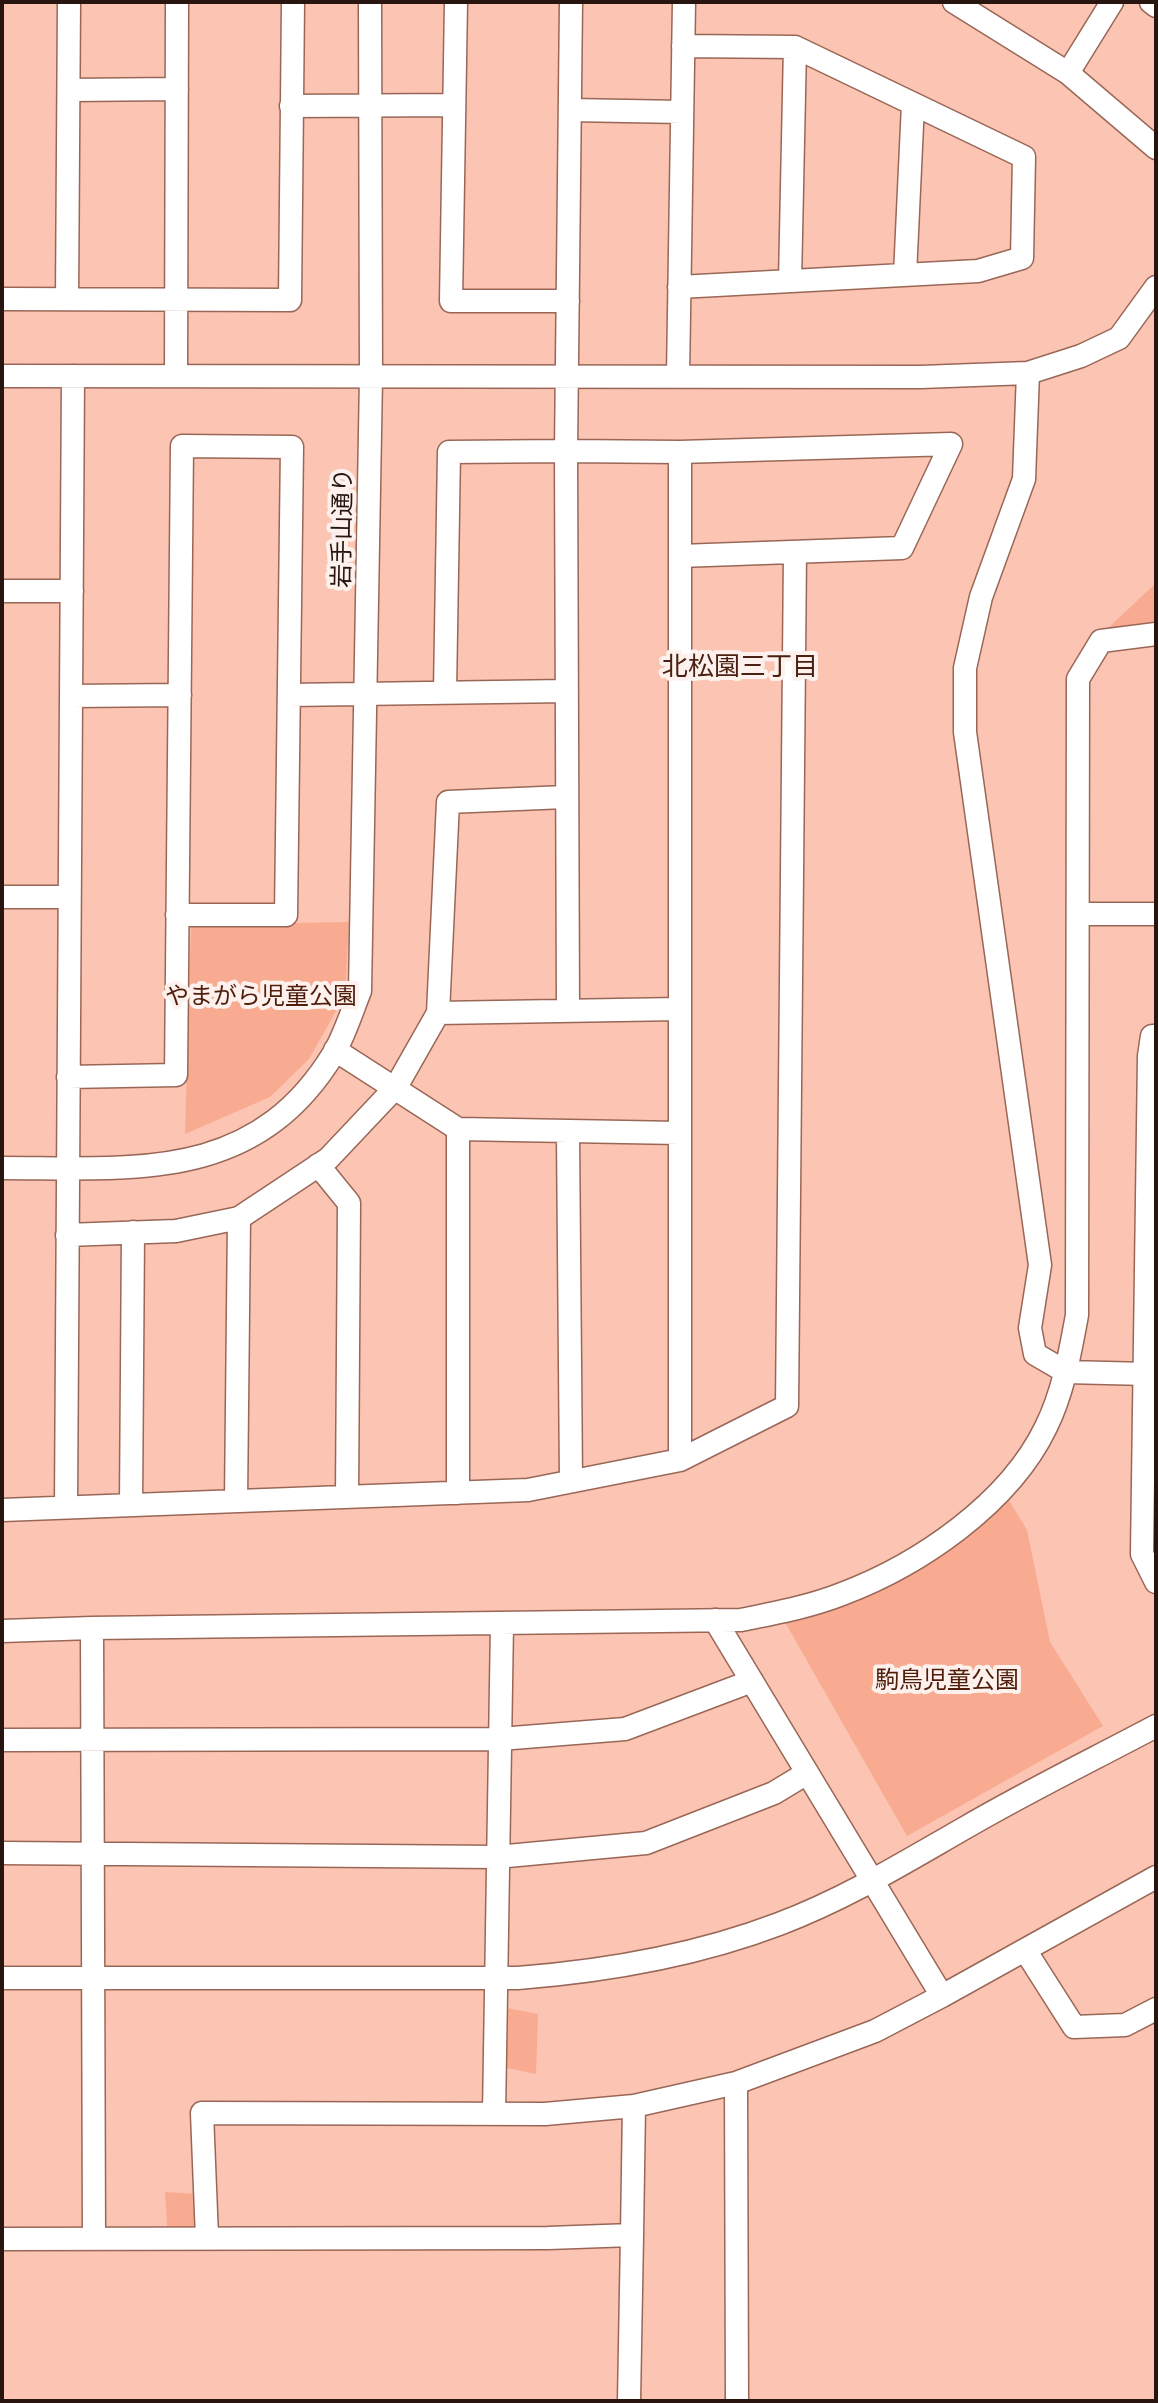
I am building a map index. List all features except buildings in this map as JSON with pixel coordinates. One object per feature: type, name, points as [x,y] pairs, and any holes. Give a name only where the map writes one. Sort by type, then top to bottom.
[{"type":"street","points":[[67,299],[69,2]]},
{"type":"street","points":[[176,376],[177,2]]},
{"type":"street","points":[[2,299],[290,300],[293,2]]},
{"type":"street","name":"岩手山通り","points":[[2,1168],[182,1163],[230,1149],[268,1126],[307,1092],[335,1050],[360,991],[371,377],[370,2]]},
{"type":"street","points":[[456,2],[451,301],[568,301]]},
{"type":"street","points":[[568,1011],[566,451],[571,2]]},
{"type":"street","points":[[678,376],[684,2]]},
{"type":"street","points":[[954,2],[1068,73],[1156,148]]},
{"type":"street","points":[[1068,73],[1112,2]]},
{"type":"street","points":[[1151,2],[1156,6]]},
{"type":"street","points":[[679,287],[978,271],[1022,258],[1024,157],[795,47],[683,46]]},
{"type":"street","points":[[790,281],[795,47]]},
{"type":"street","points":[[69,90],[177,89]]},
{"type":"street","points":[[905,275],[913,104]]},
{"type":"street","points":[[291,106],[454,105]]},
{"type":"street","points":[[570,110],[682,112]]},
{"type":"street","points":[[2,376],[921,377],[1028,373],[1081,356],[1119,338],[1156,287]]},
{"type":"street","points":[[1028,373],[1024,479],[981,597],[965,668],[965,732],[1040,1265],[1030,1328],[1035,1354],[1066,1372],[1147,1374]]},
{"type":"street","points":[[66,1506],[73,376]]},
{"type":"street","points":[[445,691],[449,452],[680,452],[951,444],[902,548],[680,556]]},
{"type":"street","points":[[68,1077],[176,1075],[177,915],[182,446],[292,447],[286,915],[177,915]]},
{"type":"street","points":[[680,452],[680,1460]]},
{"type":"street","points":[[2,1510],[528,1490],[680,1460],[787,1406],[795,553]]},
{"type":"street","points":[[2,591],[72,591]]},
{"type":"street","points":[[2,1631],[715,1620],[770,1614],[842,1595],[895,1571],[953,1530],[1009,1481],[1046,1428],[1066,1372],[1077,1315],[1078,679],[1101,641],[1156,634]]},
{"type":"street","points":[[289,695],[566,691]]},
{"type":"street","points":[[71,696],[180,695]]},
{"type":"street","points":[[67,1235],[176,1231],[239,1218],[318,1165],[396,1087],[438,1013],[448,802],[565,797]]},
{"type":"street","points":[[2,897],[69,897]]},
{"type":"street","points":[[1078,914],[1156,914]]},
{"type":"street","points":[[438,1013],[679,1009]]},
{"type":"street","points":[[1156,1036],[1152,1036],[1149,1056],[1153,1147],[1142,1554],[1156,1580]]},
{"type":"street","points":[[335,1050],[458,1129],[568,1134],[679,1133]]},
{"type":"street","points":[[458,1129],[458,1493]]},
{"type":"street","points":[[568,1134],[571,1480]]},
{"type":"street","points":[[318,1165],[349,1203],[347,1497]]},
{"type":"street","points":[[236,1501],[239,1218]]},
{"type":"street","points":[[131,1505],[133,1232]]},
{"type":"street","points":[[715,1620],[942,1996]]},
{"type":"street","points":[[494,2114],[502,1624]]},
{"type":"street","points":[[92,1628],[94,2238]]},
{"type":"street","points":[[2,1740],[500,1739],[625,1729],[752,1681]]},
{"type":"street","points":[[2,1978],[498,1978],[593,1972],[642,1964],[778,1925],[873,1883],[964,1828],[1156,1726]]},
{"type":"street","points":[[2,1853],[497,1857],[646,1843],[774,1793],[807,1773]]},
{"type":"street","points":[[207,2238],[202,2113],[545,2114],[634,2106],[736,2083],[875,2031],[1156,1877]]},
{"type":"street","points":[[1025,1950],[1074,2027],[1125,2025],[1156,2009]]},
{"type":"street","points":[[736,2083],[737,2401]]},
{"type":"street","points":[[629,2401],[634,2106]]},
{"type":"street","points":[[2,2239],[548,2238],[632,2235]]},
{"type":"green space","points":[[1156,583],[1156,622],[1105,631]]},
{"type":"green space","name":"やまがら児童公園","points":[[349,922],[345,995],[309,1059],[270,1097],[185,1134],[191,925]]},
{"type":"green space","name":"駒鳥児童公園","points":[[1007,1497],[1027,1530],[1050,1642],[1103,1726],[907,1836],[782,1617],[911,1570]]},
{"type":"green space","points":[[507,2008],[538,2014],[536,2074],[507,2068]]},
{"type":"green space","points":[[165,2192],[198,2194],[200,2237],[168,2238]]},
{"type":"district","name":"北松園三丁目","points":[[740,667]]}]
